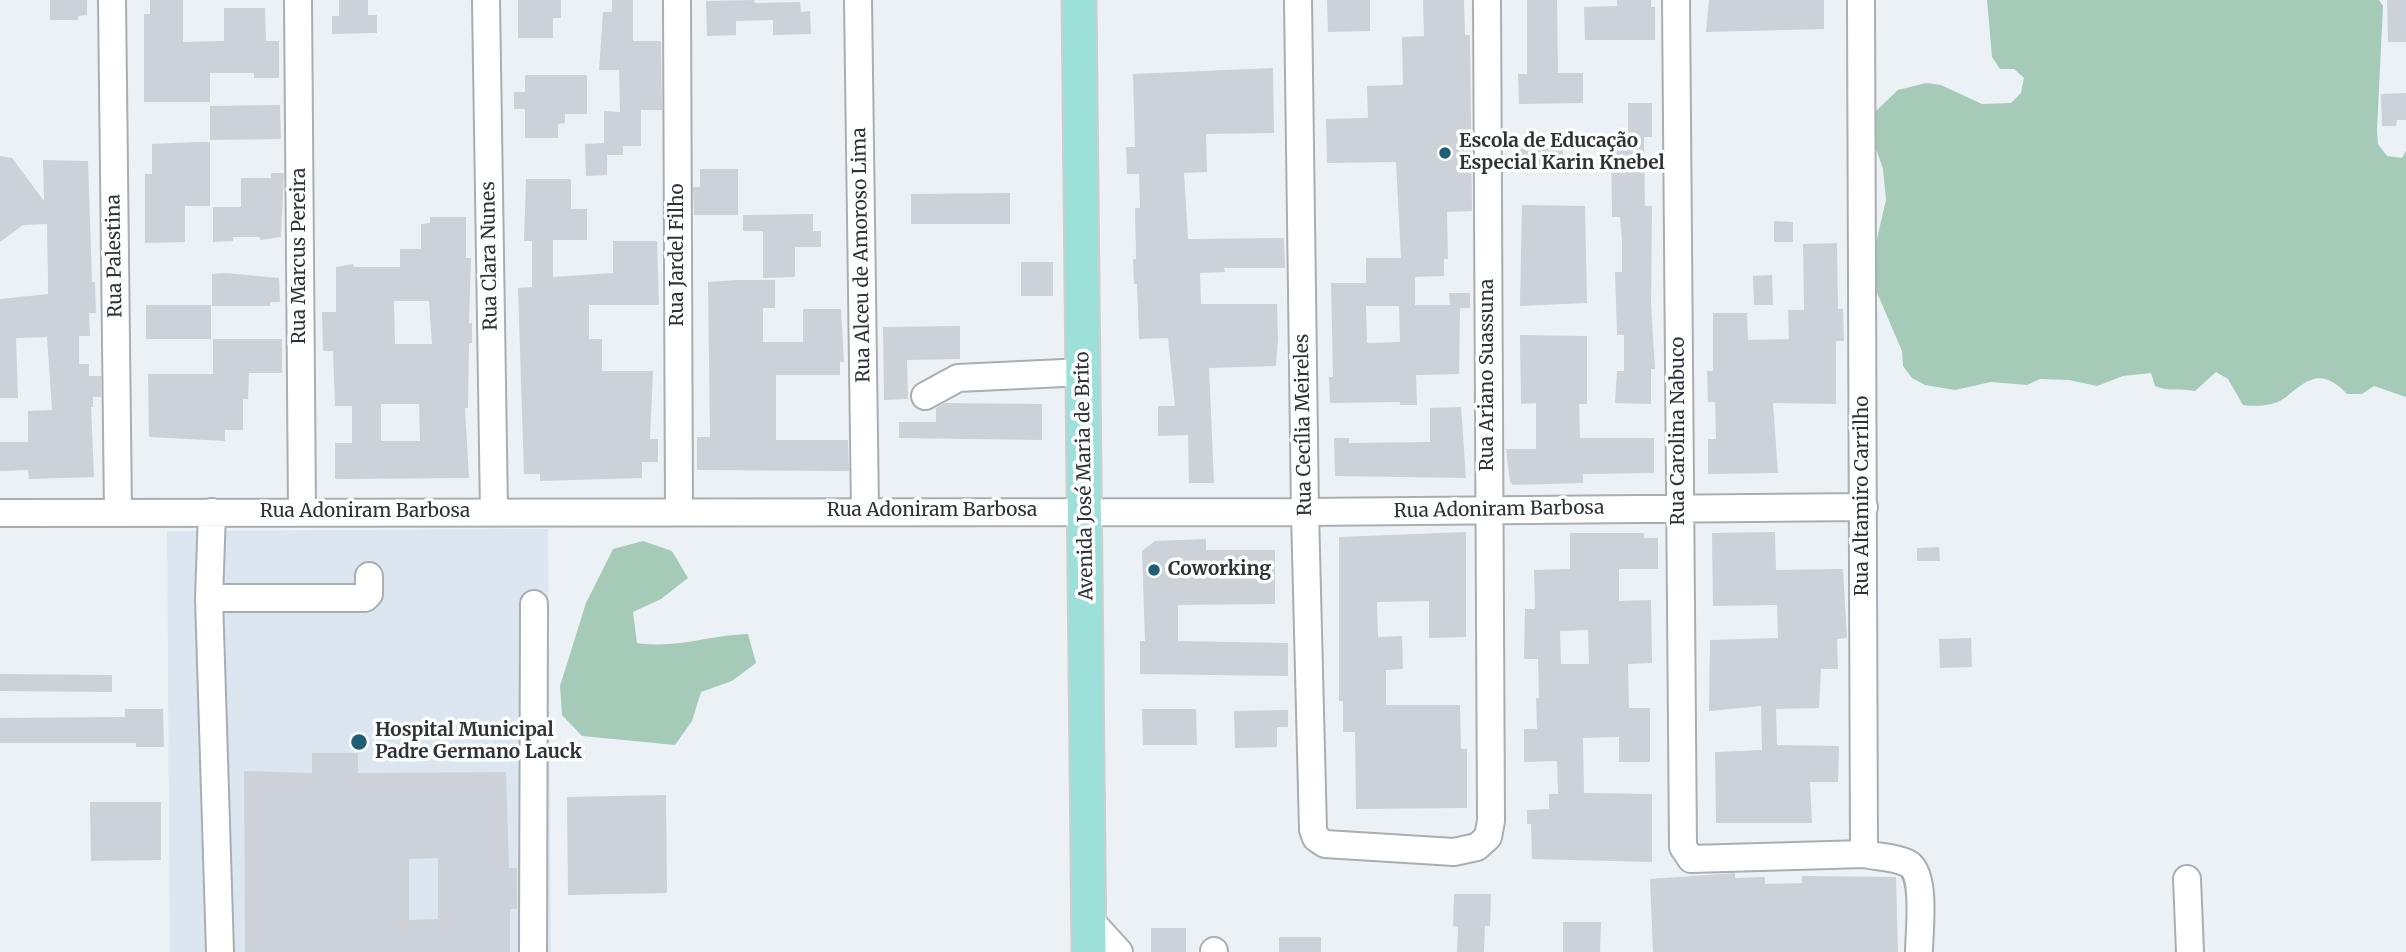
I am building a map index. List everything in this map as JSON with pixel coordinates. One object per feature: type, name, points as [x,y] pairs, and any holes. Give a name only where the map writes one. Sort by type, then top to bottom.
[{"type":"main road","name":"Avenida José Maria de Brito","points":[[1079,0],[1089,952]]},
{"type":"street","name":"Rua Palestina","points":[[112,0],[118,513]]},
{"type":"street","name":"Rua Marcus Pereira","points":[[298,0],[302,512]]},
{"type":"street","name":"Rua Clara Nunes","points":[[486,0],[494,512]]},
{"type":"street","name":"Rua Jardel Filho","points":[[677,0],[679,511]]},
{"type":"street","name":"Rua Alceu de Amoroso Lima","points":[[858,0],[865,510]]},
{"type":"street","name":"Rua Cecília Meireles","points":[[1298,0],[1305,512],[1313,830],[1316,838],[1325,844]]},
{"type":"street","name":"Rua Ariano Suassuna","points":[[1325,844],[1454,852],[1477,847],[1488,838],[1491,821],[1487,0]]},
{"type":"street","name":"Rua Carolina Nabuco","points":[[1676,0],[1683,847],[1691,859],[1864,854]]},
{"type":"street","name":"Rua Altamiro Carrilho","points":[[1861,0],[1864,854]]},
{"type":"street","points":[[925,396],[958,378],[1084,372]]},
{"type":"street","name":"Rua Adoniram Barbosa","points":[[0,513],[865,510],[1305,512],[1864,507]]},
{"type":"street","points":[[212,512],[209,598],[220,952]]},
{"type":"street","points":[[209,598],[365,598],[369,594],[369,576]]},
{"type":"street","points":[[533,952],[534,604]]},
{"type":"street","points":[[1864,854],[1908,863],[1914,869],[1920,883],[1919,952]]},
{"type":"street","points":[[2187,879],[2190,952]]},
{"type":"street","points":[[1089,919],[1119,952]]},
{"type":"shaded area","name":"Hospital Municipal Padre Germano Lauck","points":[[548,529],[551,952],[170,952],[167,531]]},
{"type":"green space","points":[[1987,0],[2379,0],[2383,6],[2378,144],[2387,156],[2402,158],[2406,151],[2406,397],[2374,386],[2362,394],[2347,394],[2330,381],[2316,379],[2271,404],[2243,405],[2228,379],[2216,372],[2195,391],[2155,386],[2151,373],[2123,376],[2097,386],[2069,380],[2040,379],[2027,385],[1991,382],[1955,390],[1925,385],[1912,378],[1903,366],[1902,351],[1872,281],[1876,243],[1886,200],[1883,169],[1873,140],[1872,125],[1876,111],[1898,90],[1926,83],[1941,85],[1982,104],[2011,103],[2021,93],[2024,78],[2014,69],[2000,69],[1992,57]]},
{"type":"green space","points":[[643,541],[672,551],[688,578],[661,599],[633,612],[637,643],[679,643],[748,634],[756,663],[732,681],[701,692],[692,721],[675,745],[582,736],[562,715],[560,686],[586,603],[613,549]]},
{"type":"building","points":[[50,0],[87,0],[87,15],[78,16],[78,20],[50,20]]},
{"type":"building","points":[[150,0],[183,0],[183,42],[224,41],[224,8],[265,8],[266,41],[279,41],[279,78],[254,78],[254,73],[210,73],[210,102],[144,102],[144,14],[150,14]]},
{"type":"building","points":[[339,0],[368,0],[368,15],[377,15],[377,33],[332,34],[332,16],[339,16]]},
{"type":"building","points":[[518,0],[561,0],[561,18],[553,18],[553,38],[518,38]]},
{"type":"building","points":[[612,0],[633,0],[633,41],[661,41],[662,110],[641,110],[641,146],[623,146],[623,155],[607,155],[607,175],[586,176],[585,144],[604,143],[604,111],[620,112],[619,70],[599,70],[603,12],[612,12]]},
{"type":"building","points":[[754,0],[755,3],[800,2],[801,12],[810,11],[811,34],[773,35],[773,20],[736,21],[736,35],[707,36],[706,1]]},
{"type":"building","points":[[1327,0],[1370,0],[1370,31],[1328,32]]},
{"type":"building","points":[[1423,0],[1464,0],[1465,35],[1470,35],[1472,211],[1447,212],[1448,259],[1444,259],[1444,276],[1415,277],[1415,305],[1450,305],[1449,293],[1470,293],[1470,308],[1460,308],[1459,374],[1416,375],[1417,405],[1400,405],[1400,402],[1330,403],[1329,377],[1333,377],[1331,283],[1366,283],[1366,258],[1401,258],[1396,162],[1327,163],[1326,119],[1368,118],[1367,86],[1403,85],[1402,37],[1424,36]],"holes":[[[1366,306],[1399,306],[1400,342],[1367,343]]]},
{"type":"building","points":[[1527,0],[1557,0],[1558,73],[1583,73],[1583,103],[1519,104],[1518,74],[1527,74]]},
{"type":"building","points":[[1617,0],[1651,0],[1651,7],[1655,7],[1655,40],[1585,40],[1584,7],[1617,6]]},
{"type":"building","points":[[1709,0],[1824,0],[1824,29],[1706,32]]},
{"type":"building","points":[[2387,0],[2406,0],[2406,42],[2388,42]]},
{"type":"building","points":[[1273,68],[1274,133],[1206,134],[1207,172],[1184,173],[1188,239],[1284,238],[1285,268],[1224,268],[1225,272],[1200,273],[1201,304],[1277,304],[1278,339],[1276,366],[1209,368],[1214,483],[1189,483],[1188,435],[1158,436],[1158,406],[1175,406],[1168,338],[1139,339],[1137,284],[1134,284],[1133,259],[1136,259],[1135,208],[1140,208],[1139,174],[1127,174],[1126,147],[1135,147],[1133,74]]},
{"type":"building","points":[[525,75],[587,75],[587,114],[565,114],[565,123],[558,124],[558,138],[525,138],[525,109],[514,109],[514,92],[525,92]]},
{"type":"building","points":[[2406,93],[2406,120],[2397,120],[2396,126],[2382,126],[2381,94]]},
{"type":"building","points":[[1628,103],[1652,103],[1652,137],[1644,137],[1645,206],[1652,206],[1651,304],[1655,369],[1651,369],[1651,404],[1615,403],[1617,371],[1624,371],[1624,335],[1617,335],[1615,272],[1622,272],[1622,240],[1620,217],[1612,217],[1611,139],[1628,139]]},
{"type":"building","points":[[280,105],[281,139],[210,140],[210,106]]},
{"type":"building","points":[[210,142],[210,206],[185,206],[185,242],[145,243],[145,174],[152,174],[152,144]]},
{"type":"building","points":[[1517,142],[1563,142],[1563,169],[1518,170]]},
{"type":"building","points":[[0,156],[12,158],[44,201],[43,160],[88,161],[92,282],[95,282],[96,313],[89,313],[90,336],[79,336],[79,364],[89,364],[89,376],[101,376],[101,397],[93,397],[91,407],[94,477],[29,479],[28,470],[0,471],[0,442],[28,442],[28,411],[52,410],[47,337],[16,338],[18,398],[0,398],[0,299],[48,294],[48,281],[47,224],[23,225],[0,242]]},
{"type":"building","points":[[700,169],[738,169],[738,215],[694,215],[693,187],[700,187]]},
{"type":"building","points":[[271,173],[284,173],[281,237],[260,240],[260,237],[233,237],[233,241],[213,242],[213,207],[241,207],[241,178],[271,178]]},
{"type":"building","points":[[526,179],[571,179],[571,209],[587,209],[587,240],[553,240],[553,277],[613,273],[613,241],[657,241],[659,305],[589,305],[589,339],[602,339],[602,371],[653,371],[650,439],[658,439],[658,462],[642,462],[642,478],[540,481],[540,474],[524,474],[518,288],[532,287],[532,241],[524,241]]},
{"type":"building","points":[[1010,193],[1010,224],[911,224],[911,194]]},
{"type":"building","points":[[1522,205],[1585,206],[1587,303],[1520,306]]},
{"type":"building","points":[[813,214],[813,231],[821,231],[821,247],[795,247],[795,277],[763,278],[763,231],[743,231],[743,215]]},
{"type":"building","points":[[430,217],[466,217],[466,258],[471,258],[469,323],[472,323],[468,408],[465,408],[469,478],[335,479],[335,443],[352,443],[352,406],[335,406],[333,351],[323,351],[322,312],[336,312],[336,267],[353,264],[354,267],[400,267],[400,249],[421,249],[421,224],[430,223]],"holes":[[[394,301],[429,301],[432,344],[395,344]],[[381,404],[419,404],[420,441],[381,441]]]},
{"type":"building","points":[[1774,221],[1793,222],[1793,242],[1774,242]]},
{"type":"building","points":[[1837,243],[1838,309],[1843,309],[1844,341],[1836,341],[1836,404],[1773,403],[1778,473],[1708,474],[1708,439],[1716,439],[1715,402],[1708,402],[1707,371],[1713,371],[1713,313],[1747,313],[1748,340],[1789,339],[1788,310],[1804,310],[1803,244]]},
{"type":"building","points":[[1021,262],[1053,262],[1053,296],[1021,296]]},
{"type":"building","points":[[212,274],[279,278],[280,302],[270,302],[270,306],[212,306]]},
{"type":"building","points":[[1772,275],[1773,305],[1754,305],[1753,276]]},
{"type":"building","points":[[775,280],[775,308],[763,308],[763,342],[803,342],[803,309],[841,309],[844,362],[840,362],[840,375],[776,375],[776,440],[848,440],[849,471],[697,470],[697,437],[710,437],[708,282]]},
{"type":"building","points":[[146,305],[211,305],[211,339],[146,339]]},
{"type":"building","points":[[960,326],[960,359],[907,360],[908,399],[884,400],[883,327]]},
{"type":"building","points":[[1520,335],[1587,336],[1587,404],[1579,404],[1580,438],[1654,438],[1654,473],[1583,474],[1583,483],[1513,485],[1510,482],[1506,449],[1536,449],[1536,403],[1521,404]]},
{"type":"building","points":[[213,339],[282,339],[282,373],[249,373],[248,399],[243,399],[243,430],[225,430],[225,441],[149,437],[148,374],[213,374]]},
{"type":"building","points":[[945,403],[1042,404],[1042,440],[899,438],[899,422],[936,422],[936,408]]},
{"type":"building","points":[[1461,407],[1466,478],[1335,476],[1334,438],[1349,438],[1349,443],[1430,442],[1430,408]]},
{"type":"building","points":[[1466,532],[1466,637],[1429,638],[1429,601],[1377,602],[1378,637],[1402,636],[1403,669],[1386,670],[1386,705],[1460,705],[1461,749],[1467,749],[1467,808],[1356,809],[1355,732],[1343,732],[1343,701],[1339,701],[1339,537]]},
{"type":"building","points":[[1775,532],[1776,570],[1843,569],[1847,638],[1837,639],[1838,669],[1821,669],[1819,708],[1776,709],[1777,745],[1839,746],[1838,782],[1810,782],[1812,823],[1716,823],[1715,752],[1762,750],[1761,706],[1709,711],[1710,640],[1778,638],[1777,605],[1713,606],[1712,533]]},
{"type":"building","points":[[1570,533],[1644,533],[1644,538],[1658,538],[1658,569],[1619,569],[1619,601],[1651,600],[1652,663],[1628,664],[1629,708],[1650,708],[1650,762],[1619,762],[1619,737],[1583,738],[1584,793],[1652,794],[1652,862],[1532,859],[1531,824],[1527,824],[1527,810],[1549,809],[1549,794],[1558,794],[1557,761],[1524,762],[1524,729],[1537,729],[1536,698],[1539,698],[1538,659],[1524,659],[1525,609],[1535,609],[1534,570],[1570,569]],"holes":[[[1588,630],[1589,664],[1561,664],[1560,631]]]},
{"type":"building","points":[[1206,539],[1206,550],[1275,550],[1275,604],[1178,605],[1178,641],[1288,643],[1288,676],[1140,674],[1140,641],[1145,641],[1142,551],[1155,541]]},
{"type":"building","points":[[1939,547],[1940,561],[1917,561],[1917,548]]},
{"type":"building","points":[[1971,638],[1972,667],[1940,668],[1939,639]]},
{"type":"building","points":[[0,674],[112,675],[112,692],[0,691]]},
{"type":"building","points":[[125,709],[163,709],[164,747],[136,747],[136,743],[0,743],[0,718],[125,717]]},
{"type":"building","points":[[1142,709],[1196,709],[1197,745],[1143,745]]},
{"type":"building","points":[[1288,710],[1288,727],[1277,727],[1277,747],[1235,748],[1234,711]]},
{"type":"building","points":[[312,753],[358,753],[358,773],[506,772],[509,868],[517,868],[517,909],[510,909],[510,952],[245,952],[244,771],[312,773]],"holes":[[[438,858],[438,919],[409,920],[409,859]]]},
{"type":"building","points":[[666,795],[667,893],[568,895],[567,797]]},
{"type":"building","points":[[90,802],[161,802],[161,860],[91,861]]},
{"type":"building","points":[[1735,873],[1735,878],[1765,877],[1765,884],[1802,883],[1802,876],[1896,877],[1898,952],[1653,952],[1650,879]]},
{"type":"building","points":[[1454,894],[1491,894],[1490,926],[1485,926],[1484,952],[1457,952],[1458,927],[1453,926]]},
{"type":"building","points":[[1563,922],[1601,922],[1600,952],[1563,952]]},
{"type":"building","points":[[1151,928],[1186,928],[1186,952],[1151,952]]},
{"type":"building","points":[[1279,937],[1321,937],[1321,952],[1279,952]]},
{"type":"place","name":"Escola de Educação Especial Karin Knebel","points":[[1445,153]]},
{"type":"place","name":"Coworking","points":[[1154,570]]},
{"type":"place","name":"Hospital Municipal Padre Germano Lauck","points":[[359,742]]}]
